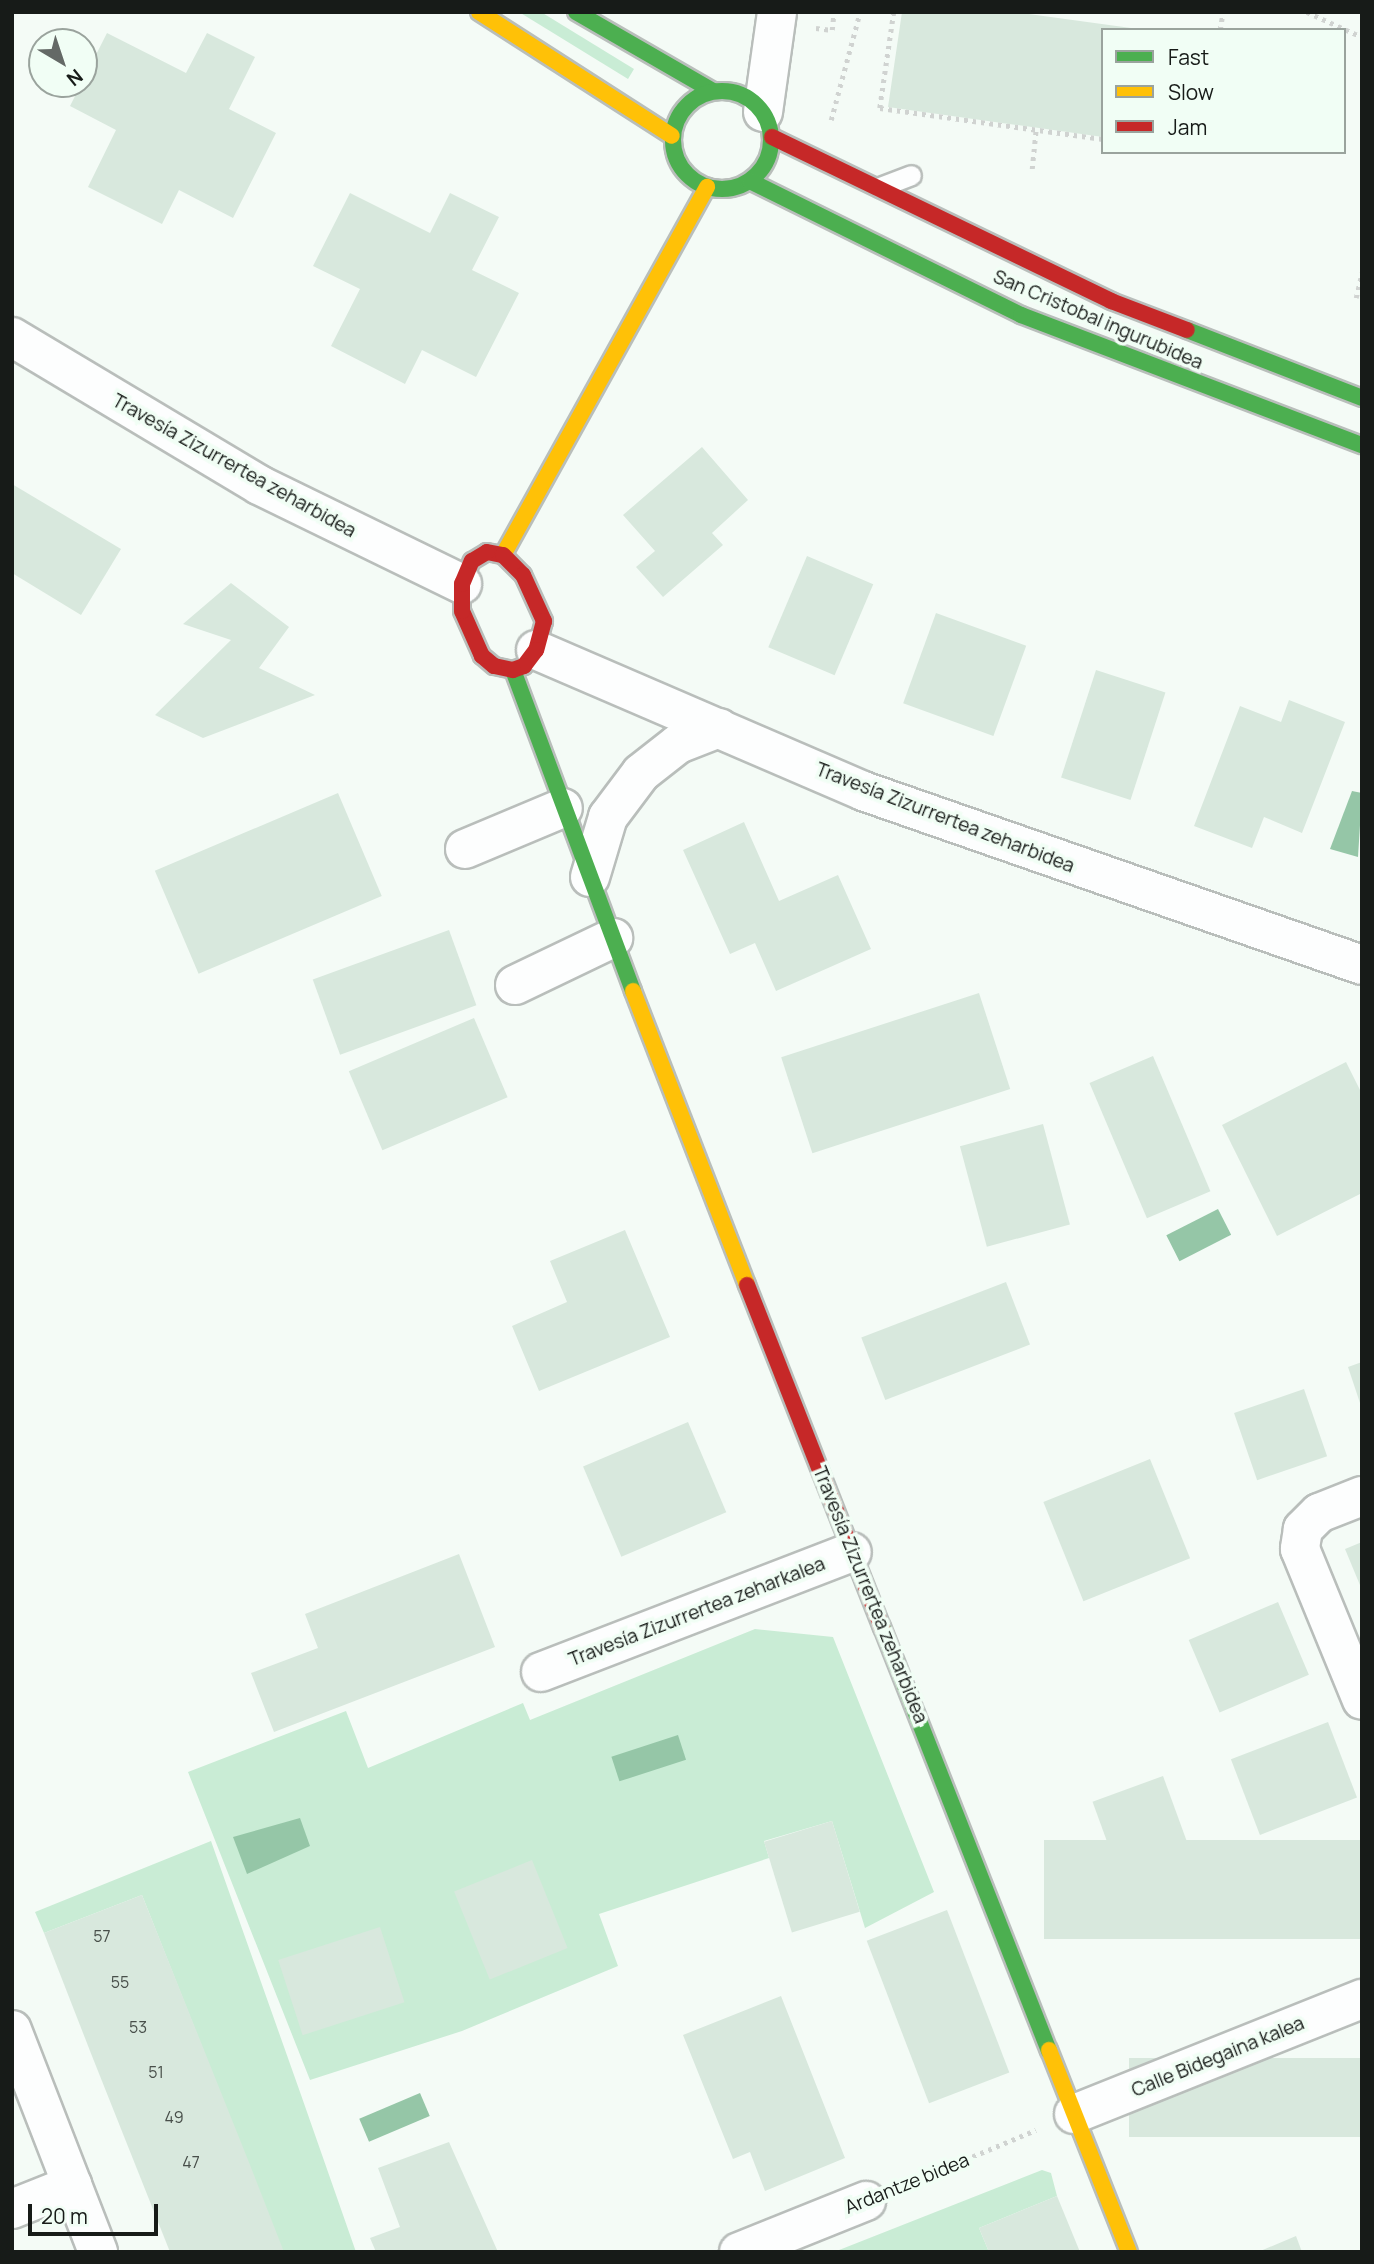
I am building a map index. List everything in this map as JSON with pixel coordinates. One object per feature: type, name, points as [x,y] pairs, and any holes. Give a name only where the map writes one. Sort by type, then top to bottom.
[{"type":"street","points":[[479,12],[673,136]]},
{"type":"street","points":[[576,12],[713,91]]},
{"type":"street","points":[[767,124],[750,99],[732,91],[713,91],[685,107],[673,136],[676,158],[688,176],[707,187],[729,189],[750,181],[767,162],[767,124],[777,12]]},
{"type":"street","name":"San Cristobal ingurubidea","points":[[767,124],[820,158],[1111,301],[1362,398]]},
{"type":"street","name":"San Cristobal ingurubidea","points":[[750,181],[1021,315],[1362,445]]},
{"type":"street","points":[[503,555],[707,187]]},
{"type":"street","name":"Travesía Zizurrertea zeharbidea","points":[[12,338],[259,485],[462,584]]},
{"type":"street","points":[[486,552],[503,555],[523,575],[544,621],[525,660],[494,666],[482,656],[462,611],[462,584],[472,561],[486,552]]},
{"type":"street","name":"Travesía Zizurrertea zeharbidea","points":[[525,660],[719,728],[863,790],[1362,965]]},
{"type":"street","name":"Travesía Zizurrertea zeharbidea","points":[[525,660],[564,808],[613,938],[1129,2252]]},
{"type":"street","points":[[590,877],[608,817],[641,773],[678,744],[719,728]]},
{"type":"street","points":[[466,849],[564,808]]},
{"type":"street","points":[[515,985],[613,938]]},
{"type":"street","points":[[1362,1496],[1319,1513],[1303,1529],[1300,1549],[1362,1700]]},
{"type":"street","name":"Travesía Zizurrertea zeharkalea","points":[[541,1672],[852,1552]]},
{"type":"street","name":"Calle Bidegaina kalea","points":[[1074,2115],[1362,1999]]},
{"type":"street","points":[[12,2030],[98,2252]]},
{"type":"street","points":[[12,2209],[72,2185]]},
{"type":"street","name":"Ardantze bidea","points":[[740,2252],[866,2201]]},
{"type":"lane","points":[[879,188],[911,175]]},
{"type":"lane","points":[[1342,392],[1357,378]]},
{"type":"path","points":[[820,158],[860,12]]},
{"type":"path","points":[[894,12],[880,108],[1101,139]]},
{"type":"path","points":[[1307,12],[1342,28]]},
{"type":"path","points":[[1346,30],[1362,37]]},
{"type":"path","points":[[1032,169],[1036,129]]},
{"type":"path","points":[[1356,298],[1362,273]]},
{"type":"path","name":"Ardantze bidea","points":[[866,2201],[1074,2115]]},
{"type":"shaded area","points":[[519,12],[541,12],[634,69],[628,79]]},
{"type":"shaded area","points":[[1352,791],[1362,793],[1358,857],[1330,849]]},
{"type":"shaded area","points":[[1218,1209],[1231,1235],[1179,1261],[1166,1235]]},
{"type":"shaded area","points":[[755,1629],[833,1637],[934,1892],[865,1928],[832,1821],[764,1841],[769,1858],[599,1914],[618,1966],[462,2031],[310,2080],[188,1772],[346,1711],[368,1768],[523,1703],[530,1720]]},
{"type":"shaded area","points":[[678,1735],[686,1760],[619,1781],[611,1757]]},
{"type":"shaded area","points":[[300,1818],[310,1846],[247,1874],[233,1837]]},
{"type":"shaded area","points":[[211,1841],[356,2252],[283,2252],[142,1895],[44,1933],[35,1912]]},
{"type":"shaded area","points":[[420,2093],[430,2116],[369,2142],[359,2119]]},
{"type":"shaded area","points":[[1042,2170],[1051,2173],[1057,2196],[979,2228],[989,2252],[834,2252]]},
{"type":"building","points":[[902,12],[1015,12],[1131,28],[1101,28],[1101,137],[888,107]]},
{"type":"building","points":[[107,33],[186,73],[207,33],[255,57],[229,109],[276,133],[233,218],[179,190],[162,224],[88,187],[116,130],[70,106],[74,98],[98,98],[98,51]]},
{"type":"building","points":[[350,193],[430,233],[450,193],[499,217],[472,270],[519,293],[476,377],[422,350],[405,384],[331,346],[360,289],[313,266]]},
{"type":"building","points":[[702,447],[748,500],[712,533],[723,545],[663,597],[636,567],[655,551],[623,515]]},
{"type":"building","points":[[12,484],[121,549],[81,615],[12,573]]},
{"type":"building","points":[[807,556],[873,584],[835,675],[768,647]]},
{"type":"building","points":[[231,583],[289,627],[259,668],[315,695],[203,738],[155,715],[231,640],[183,624]]},
{"type":"building","points":[[936,613],[1026,646],[993,736],[903,703]]},
{"type":"building","points":[[1096,670],[1165,693],[1131,800],[1061,777]]},
{"type":"building","points":[[1289,700],[1345,722],[1302,833],[1264,817],[1252,848],[1194,826],[1240,706],[1281,722]]},
{"type":"building","points":[[338,793],[382,896],[199,974],[155,871]]},
{"type":"building","points":[[744,822],[779,901],[838,875],[871,949],[776,991],[755,943],[730,954],[683,850]]},
{"type":"building","points":[[449,930],[476,1005],[340,1055],[313,980]]},
{"type":"building","points":[[979,993],[1010,1089],[812,1153],[781,1057]]},
{"type":"building","points":[[474,1018],[508,1097],[382,1150],[349,1071]]},
{"type":"building","points":[[1153,1056],[1210,1191],[1147,1218],[1089,1083]]},
{"type":"building","points":[[1346,1062],[1362,1094],[1362,1193],[1277,1236],[1222,1125]]},
{"type":"building","points":[[1043,1124],[1070,1224],[987,1247],[960,1146]]},
{"type":"building","points":[[625,1230],[670,1337],[539,1391],[512,1326],[567,1302],[550,1261]]},
{"type":"building","points":[[1006,1282],[1030,1345],[885,1400],[861,1338]]},
{"type":"building","points":[[1362,1362],[1362,1406],[1361,1406],[1348,1367]]},
{"type":"building","points":[[1304,1389],[1327,1456],[1257,1480],[1234,1413]]},
{"type":"building","points":[[688,1422],[726,1512],[621,1557],[583,1467]]},
{"type":"building","points":[[1150,1459],[1190,1558],[1083,1601],[1043,1502]]},
{"type":"building","points":[[1362,1542],[1362,1590],[1345,1549]]},
{"type":"building","points":[[459,1554],[495,1647],[274,1732],[251,1673],[318,1648],[305,1614]]},
{"type":"building","points":[[1278,1602],[1309,1675],[1220,1713],[1189,1640]]},
{"type":"building","points":[[1328,1722],[1357,1798],[1260,1835],[1231,1759]]},
{"type":"building","points":[[1163,1776],[1189,1848],[1119,1874],[1093,1802]]},
{"type":"building","points":[[832,1821],[860,1912],[792,1933],[764,1842]]},
{"type":"building","points":[[1044,1840],[1362,1840],[1362,1939],[1044,1939]]},
{"type":"building","points":[[532,1860],[568,1948],[490,1980],[454,1891]]},
{"type":"building","points":[[142,1895],[284,2252],[170,2252],[92,2056],[44,1933]]},
{"type":"building","points":[[947,1910],[1009,2072],[929,2103],[867,1941]]},
{"type":"building","points":[[380,1927],[404,2002],[303,2035],[278,1960]]},
{"type":"building","points":[[781,1996],[845,2158],[765,2191],[750,2152],[733,2159],[683,2035]]},
{"type":"building","points":[[1129,2058],[1362,2058],[1362,2137],[1129,2137]]},
{"type":"building","points":[[449,2142],[498,2252],[376,2252],[370,2238],[400,2227],[378,2168]]},
{"type":"building","points":[[1057,2196],[1080,2252],[989,2252],[979,2228]]},
{"type":"building","points":[[1296,2236],[1302,2252],[1258,2252]]},
{"type":"traffic: fast","points":[[576,12],[713,91]]},
{"type":"traffic: fast","points":[[722,91],[741,95],[756,106],[767,121],[771,140],[767,159],[756,174],[741,185],[722,189],[703,185],[688,174],[677,159],[673,140],[677,121],[688,106],[703,95],[722,91]]},
{"type":"traffic: fast","points":[[750,181],[1021,315],[1362,445]]},
{"type":"traffic: fast","points":[[1187,330],[1362,398]]},
{"type":"traffic: fast","points":[[513,670],[633,991]]},
{"type":"traffic: fast","points":[[882,1627],[1049,2050]]},
{"type":"traffic: slow","points":[[479,12],[672,136]]},
{"type":"traffic: slow","points":[[503,555],[707,187]]},
{"type":"traffic: slow","points":[[633,991],[747,1285]]},
{"type":"traffic: slow","points":[[1049,2050],[1129,2252]]},
{"type":"traffic: jam","points":[[772,137],[1111,301],[1187,330]]},
{"type":"traffic: jam","points":[[487,552],[503,555],[523,575],[544,621],[536,650],[524,666],[513,670],[494,666],[482,656],[462,611],[462,584],[472,561],[487,552]]},
{"type":"traffic: jam","points":[[747,1285],[882,1627]]}]
